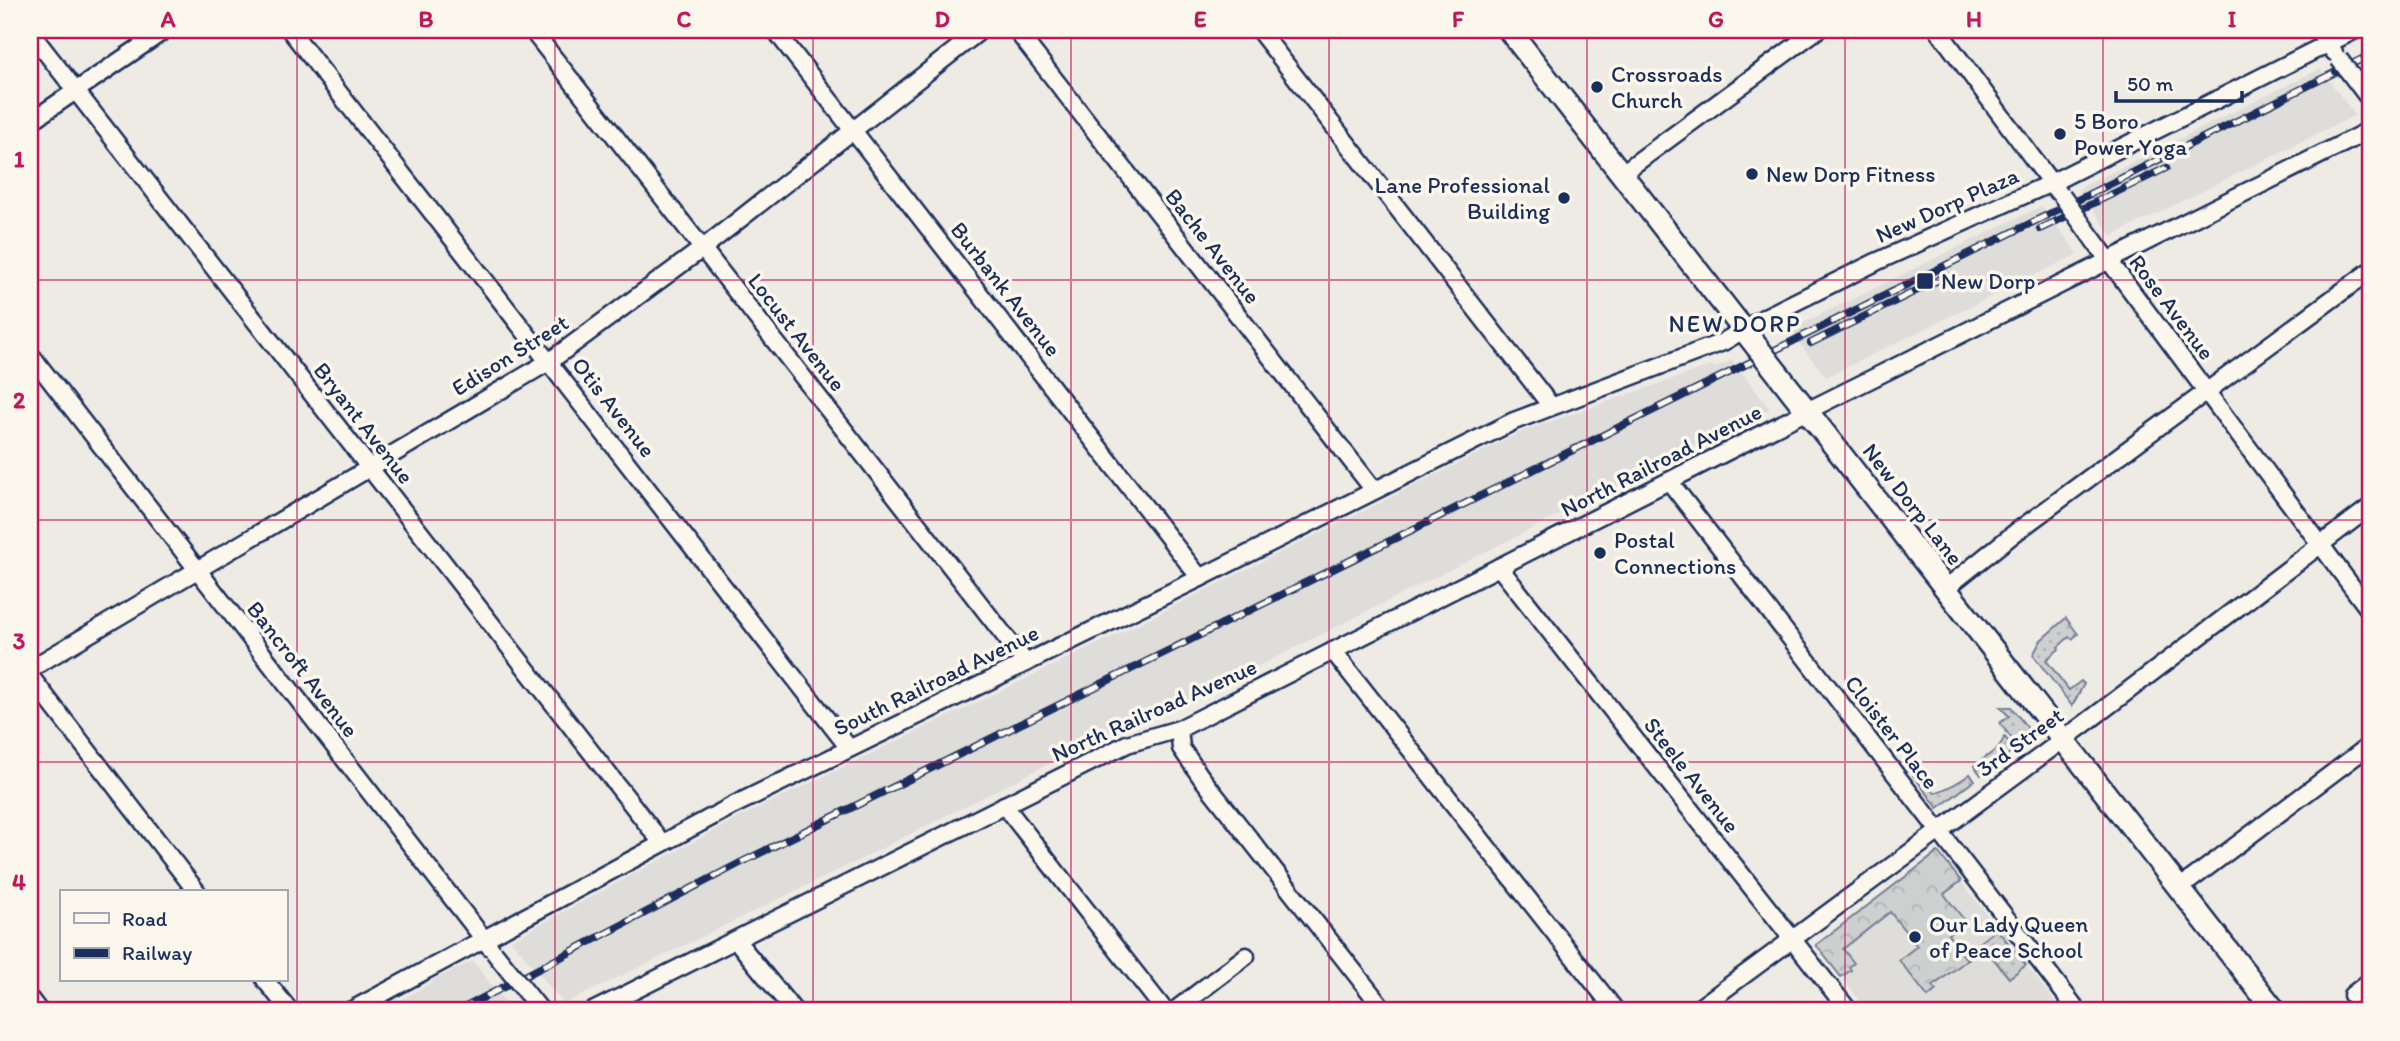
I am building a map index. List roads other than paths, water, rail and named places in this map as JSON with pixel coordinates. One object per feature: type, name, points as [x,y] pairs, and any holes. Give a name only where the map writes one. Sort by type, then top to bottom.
[{"type":"street","points":[[30,122],[165,30]]},
{"type":"street","name":"Otis Avenue","points":[[290,30],[849,748]]},
{"type":"street","name":"Locust Avenue","points":[[532,30],[1026,663]]},
{"type":"street","name":"Burbank Avenue","points":[[775,30],[1200,578]]},
{"type":"street","name":"Edison Street","points":[[30,669],[550,361],[703,248],[981,30]]},
{"type":"street","name":"Bache Avenue","points":[[1016,30],[1374,490]]},
{"type":"street","points":[[1259,30],[1551,406]]},
{"type":"street","name":"New Dorp Lane","points":[[1509,30],[2276,1011]]},
{"type":"street","points":[[1622,174],[1818,30]]},
{"type":"street","name":"Rose Avenue","points":[[1938,30],[2370,611]]},
{"type":"street","name":"New Dorp Plaza","points":[[1551,406],[1723,342],[1876,261],[2051,183],[2323,36],[2355,30]]},
{"type":"street","name":"Bryant Avenue","points":[[30,32],[662,843]]},
{"type":"street","points":[[2323,36],[2370,100]]},
{"type":"street","points":[[1807,411],[2370,130]]},
{"type":"street","points":[[1946,588],[2370,271]]},
{"type":"street","name":"Bancroft Avenue","points":[[30,354],[541,1011]]},
{"type":"street","name":"South Railroad Avenue","points":[[349,1011],[489,945],[662,843],[849,748],[1200,578],[1514,421],[1551,406]]},
{"type":"street","name":"North Railroad Avenue","points":[[593,1011],[1127,744],[1179,729],[1807,411]]},
{"type":"street","name":"Cloister Place","points":[[1669,481],[2078,1011]]},
{"type":"street","name":"3rd Street","points":[[1695,1011],[2063,739],[2370,507]]},
{"type":"street","name":"Steele Avenue","points":[[1499,567],[1849,1011]]},
{"type":"street","points":[[1333,651],[1616,1011]]},
{"type":"street","points":[[30,677],[195,890]]},
{"type":"street","points":[[1179,729],[1181,748],[1201,778],[1385,1011]]},
{"type":"street","points":[[2181,887],[2370,745]]},
{"type":"street","points":[[1004,805],[1165,1011]]},
{"type":"street","points":[[736,940],[794,1011]]},
{"type":"street","points":[[1174,1011],[1246,956]]},
{"type":"street","points":[[2351,995],[2370,981]]},
{"type":"street","points":[[267,982],[290,1011]]},
{"type":"street","points":[[30,999],[39,1011]]},
{"type":"railway","points":[[458,1011],[742,862],[2370,55]]},
{"type":"railway","points":[[2040,229],[2166,168]]},
{"type":"railway","points":[[1811,343],[1946,276]]},
{"type":"place","name":"Crossroads Church","points":[[1597,87]]},
{"type":"place","name":"5 Boro Power Yoga","points":[[2060,134]]},
{"type":"place","name":"New Dorp Fitness","points":[[1752,174]]},
{"type":"place","name":"Lane Professional Building","points":[[1564,198]]},
{"type":"place","name":"New Dorp","points":[[1925,281]]},
{"type":"place","name":"Postal Connections","points":[[1600,553]]},
{"type":"place","name":"Our Lady Queen of Peace School","points":[[1915,937]]},
{"type":"district","name":"NEW DORP","points":[[1735,323]]}]
